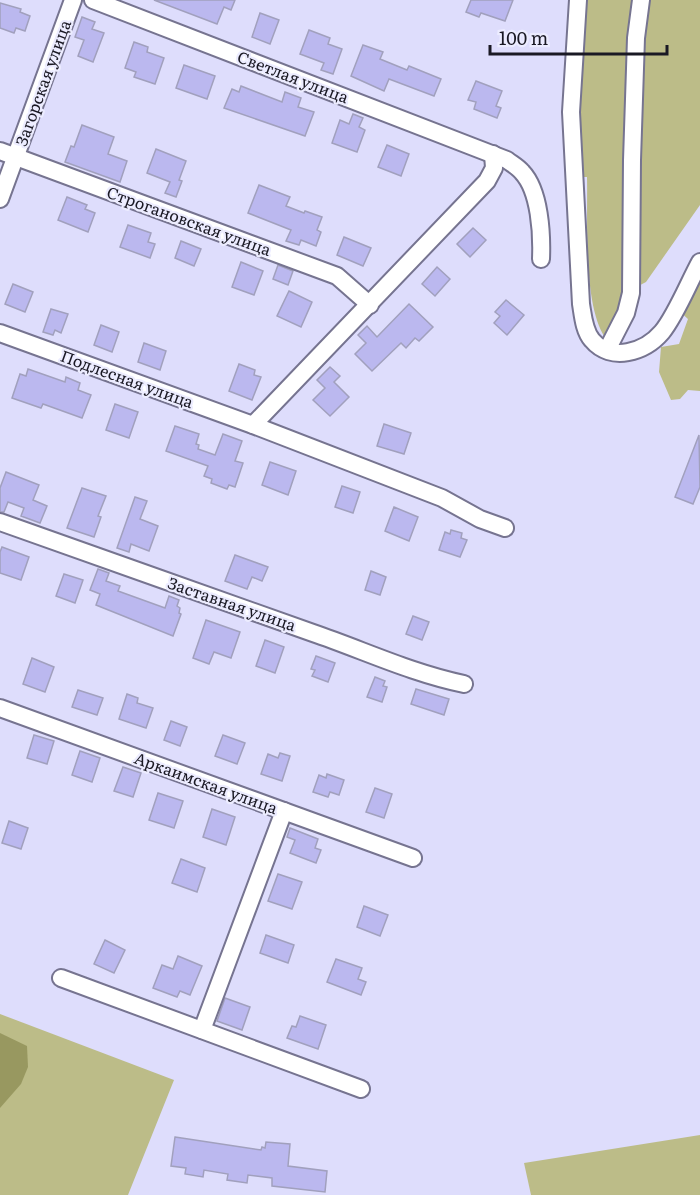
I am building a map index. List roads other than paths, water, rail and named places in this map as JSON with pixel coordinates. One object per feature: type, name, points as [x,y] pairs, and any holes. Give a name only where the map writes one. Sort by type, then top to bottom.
[{"type":"street","name":"Загорская улица","points":[[0,199],[8,153],[73,0]]},
{"type":"street","name":"Светлая улица","points":[[93,0],[507,160],[522,171],[530,184],[542,236],[541,259]]},
{"type":"street","points":[[578,0],[571,112],[581,304],[584,324],[592,340],[607,350],[629,353],[650,344],[663,331],[700,262]]},
{"type":"street","points":[[607,350],[626,313],[631,292],[636,38],[642,0]]},
{"type":"street","name":"Строгановская улица","points":[[8,153],[337,276],[370,305]]},
{"type":"street","points":[[254,425],[487,181],[494,168],[493,154]]},
{"type":"street","name":"Подлесная улица","points":[[0,333],[254,425],[442,498],[480,519],[505,528]]},
{"type":"street","name":"Заставная улица","points":[[0,522],[399,665],[440,679],[464,684]]},
{"type":"street","name":"Аркаимская улица","points":[[0,708],[413,858]]},
{"type":"street","points":[[201,1030],[284,811]]},
{"type":"street","points":[[62,978],[361,1089]]}]
